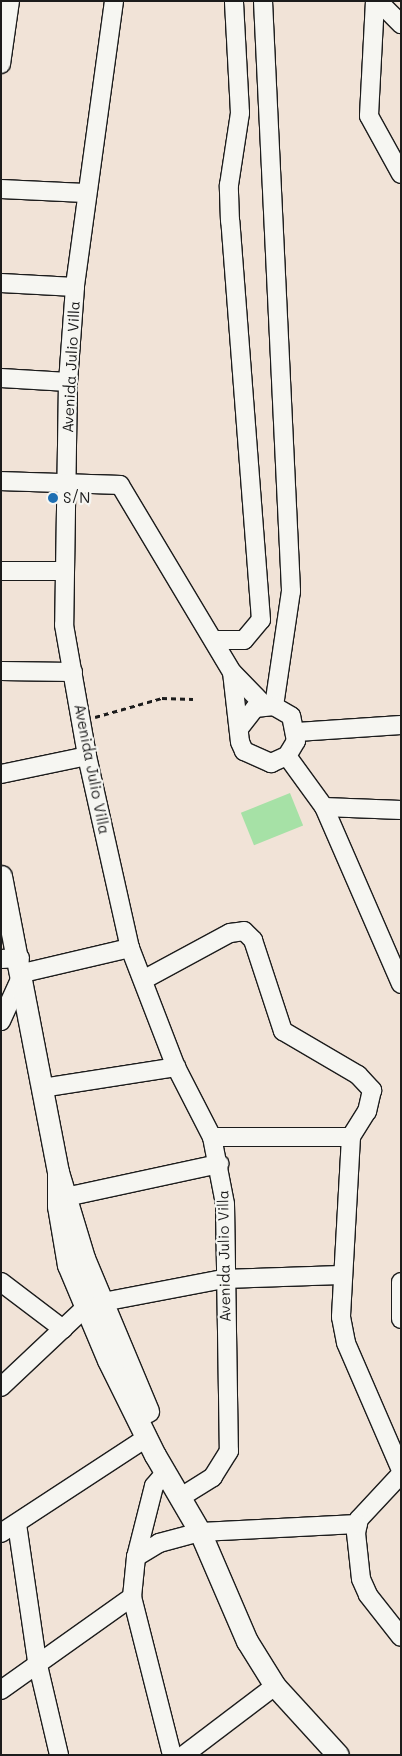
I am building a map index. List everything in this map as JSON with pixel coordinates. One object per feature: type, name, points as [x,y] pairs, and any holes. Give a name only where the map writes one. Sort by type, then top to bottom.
[{"type":"main road","points":[[1,876],[15,963],[58,1172],[94,1304],[146,1438],[200,1532],[246,1641],[275,1686],[338,1755]]},
{"type":"main road","points":[[58,1172],[58,1206],[68,1265],[94,1304],[165,1453],[166,1472]]},
{"type":"street","points":[[1,64],[10,1]]},
{"type":"street","name":"Avenida Julio Villa","points":[[114,1],[85,193],[75,287],[68,382],[64,625],[74,672],[86,756],[130,948],[176,1067],[212,1137],[219,1164],[225,1204],[224,1279],[229,1451],[213,1477],[181,1497]]},
{"type":"street","points":[[214,640],[244,640],[261,620],[230,221],[229,185],[240,113],[234,1]]},
{"type":"street","points":[[263,1],[291,591],[269,705]]},
{"type":"street","points":[[376,1],[401,24]]},
{"type":"street","points":[[376,1],[369,116],[401,174]]},
{"type":"street","points":[[1,189],[85,193]]},
{"type":"street","points":[[1,283],[75,287]]},
{"type":"street","points":[[1,378],[68,382]]},
{"type":"street","points":[[1,481],[66,482],[120,486],[232,672],[269,705],[291,716],[297,732],[287,756],[271,763],[252,758],[240,742],[240,727],[232,672]]},
{"type":"street","points":[[1,571],[64,571]]},
{"type":"street","points":[[1,671],[74,672]]},
{"type":"street","points":[[240,727],[247,714],[269,705]]},
{"type":"street","points":[[297,732],[401,725]]},
{"type":"street","points":[[1,774],[86,756]]},
{"type":"street","points":[[287,756],[324,807],[400,981]]},
{"type":"street","points":[[324,807],[401,810]]},
{"type":"street","points":[[142,980],[230,933],[244,931],[253,940],[283,1031],[358,1075],[372,1090],[367,1111],[351,1137],[342,1275],[346,1343],[401,1470]]},
{"type":"street","points":[[1,1020],[15,963],[130,948]]},
{"type":"street","points":[[42,1088],[176,1067]]},
{"type":"street","points":[[212,1137],[351,1137]]},
{"type":"street","points":[[66,1196],[219,1164]]},
{"type":"street","points":[[1,1387],[63,1329],[94,1304],[224,1279],[342,1275]]},
{"type":"street","points":[[1,1282],[63,1329]]},
{"type":"street","points":[[401,1282],[401,1318]]},
{"type":"street","points":[[1,1533],[146,1438]]},
{"type":"street","points":[[166,1472],[154,1486],[136,1558],[132,1597],[172,1755]]},
{"type":"street","points":[[401,1474],[358,1524],[361,1579],[401,1637]]},
{"type":"street","points":[[17,1524],[38,1661],[59,1755]]},
{"type":"street","points":[[136,1558],[159,1543],[200,1532],[358,1524]]},
{"type":"street","points":[[1,1690],[38,1661],[132,1597]]},
{"type":"street","points":[[184,1755],[275,1686]]},
{"type":"path","points":[[81,720],[162,698],[193,699]]},
{"type":"green space","points":[[290,793],[303,825],[254,845],[241,813]]},
{"type":"place","name":"S/N","points":[[53,498]]}]
